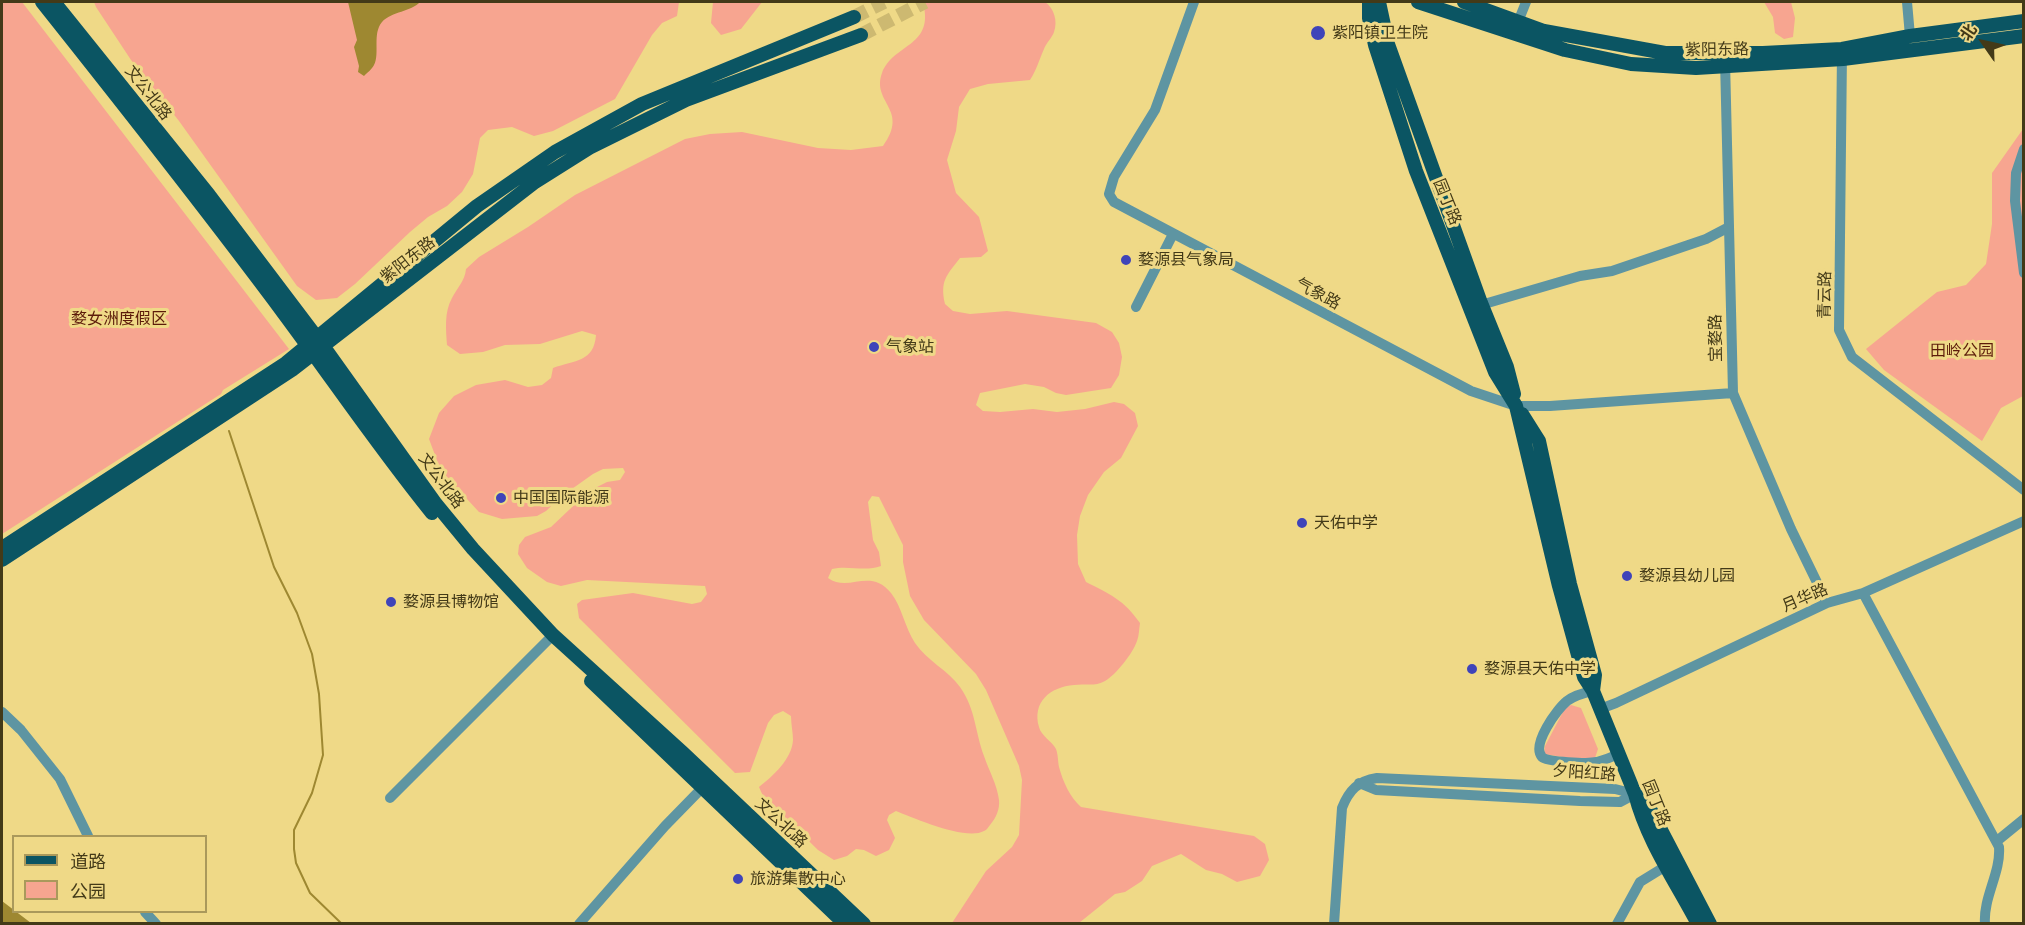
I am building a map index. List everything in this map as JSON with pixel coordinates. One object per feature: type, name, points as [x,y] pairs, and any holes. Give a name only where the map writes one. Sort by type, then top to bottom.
[{"type":"main road","name":"文公北路","points":[[42,2],[315,346]]},
{"type":"main road","name":"文公北路","points":[[54,2],[208,195],[315,346],[407,482],[463,552],[847,920],[864,924]]},
{"type":"main road","name":"园丁路","points":[[1369,2],[1369,18],[1375,45],[1413,160],[1476,306]]},
{"type":"main road","name":"园丁路","points":[[1379,2],[1388,44],[1476,306],[1495,372],[1516,406],[1559,586],[1584,678],[1593,691],[1635,794],[1640,812],[1698,924]]},
{"type":"main road","name":"紫阳东路","points":[[1418,2],[1516,27],[1665,53],[1725,60],[1842,54],[2024,36]]},
{"type":"main road","name":"紫阳东路","points":[[1464,2],[1516,27]]},
{"type":"main road","name":"紫阳东路","points":[[2,560],[292,370],[315,346],[477,206],[555,152],[642,104],[854,17]]},
{"type":"main road","name":"紫阳东路","points":[[1842,54],[1910,36],[2024,21]]},
{"type":"main road","name":"紫阳东路","points":[[2,548],[315,346],[535,182],[589,148],[686,100],[861,35]]},
{"type":"main road","points":[[1635,794],[1649,807],[1710,924]]},
{"type":"street","name":"气象路","points":[[1194,2],[1155,110],[1114,177],[1109,194],[1114,202],[1471,391],[1516,406],[1550,406],[1732,393]]},
{"type":"street","points":[[1516,27],[1526,2]]},
{"type":"street","points":[[1907,2],[1910,36]]},
{"type":"street","name":"青云路","points":[[1842,54],[1839,330],[1852,357],[2024,490]]},
{"type":"street","name":"宝婺路","points":[[1725,60],[1732,393],[1791,529],[1827,603]]},
{"type":"street","points":[[2024,149],[2016,172],[2015,201],[2024,273]]},
{"type":"street","points":[[1476,306],[1580,276],[1612,271],[1706,239],[1729,227]]},
{"type":"street","points":[[1136,307],[1173,234]]},
{"type":"street","name":"月华路","points":[[1600,709],[1827,603],[1863,593],[2024,521]]},
{"type":"street","points":[[1863,593],[1997,841],[2000,856],[1988,899],[1985,924]]},
{"type":"street","points":[[390,798],[551,637]]},
{"type":"street","points":[[1593,691],[1574,696],[1559,708],[1542,736],[1539,750],[1541,756],[1549,760],[1593,763],[1619,754]]},
{"type":"street","points":[[2,712],[21,730],[60,778],[87,835]]},
{"type":"street","name":"夕阳红路","points":[[1334,924],[1342,808],[1348,794],[1359,783],[1377,778],[1615,789],[1635,794]]},
{"type":"street","points":[[579,924],[658,834],[707,784]]},
{"type":"street","points":[[1997,841],[2024,819]]},
{"type":"street","points":[[1617,924],[1640,882],[1666,866]]},
{"type":"green space","name":"婺女洲度假区","points":[[2,2],[22,2],[289,349],[2,534]]},
{"type":"green space","points":[[94,2],[679,2],[677,16],[662,23],[652,35],[615,99],[553,131],[534,136],[512,127],[488,130],[480,138],[473,174],[462,192],[447,206],[428,217],[410,232],[337,298],[316,300],[297,286],[179,121],[131,60]]},
{"type":"green space","points":[[713,2],[762,2],[741,29],[721,35],[711,23]]},
{"type":"green space","points":[[914,2],[1045,2],[1053,11],[1055,19],[1054,32],[1030,80],[988,84],[970,89],[959,107],[956,131],[947,160],[956,193],[979,217],[988,251],[981,257],[960,258],[945,279],[943,290],[945,304],[953,311],[970,314],[1007,311],[1096,323],[1112,332],[1119,343],[1122,357],[1119,375],[1111,388],[1066,395],[1044,387],[1025,384],[980,393],[976,405],[983,411],[1033,409],[1057,412],[1085,409],[1114,402],[1124,404],[1135,413],[1138,426],[1121,458],[1104,472],[1088,495],[1080,516],[1077,535],[1078,564],[1086,582],[1109,594],[1128,609],[1140,623],[1138,639],[1124,663],[1105,681],[1097,684],[1065,686],[1045,697],[1038,710],[1040,730],[1056,749],[1065,784],[1073,799],[1081,807],[1254,836],[1265,844],[1269,860],[1260,876],[1237,882],[1222,874],[1206,870],[1181,854],[1152,866],[1142,881],[1125,892],[1115,894],[1079,923],[952,923],[986,871],[1012,847],[1019,835],[1022,780],[1019,766],[986,690],[976,674],[924,620],[910,596],[903,562],[903,545],[879,497],[872,496],[868,502],[873,540],[879,552],[881,566],[832,569],[828,578],[844,583],[875,582],[891,593],[915,643],[925,655],[950,675],[965,696],[997,788],[999,807],[987,829],[976,833],[953,831],[896,811],[889,815],[887,820],[895,838],[889,850],[876,856],[856,849],[847,856],[834,860],[818,850],[763,796],[759,787],[776,772],[789,754],[793,740],[791,716],[783,711],[774,715],[768,723],[750,772],[735,773],[579,618],[577,604],[582,600],[633,593],[692,604],[701,602],[707,594],[705,586],[587,580],[561,586],[547,582],[527,568],[518,554],[519,545],[525,537],[551,527],[589,491],[607,482],[620,480],[625,472],[623,468],[603,469],[593,474],[537,516],[502,519],[479,512],[441,471],[429,439],[439,413],[454,396],[476,385],[505,380],[528,387],[542,385],[551,378],[553,368],[582,359],[587,355],[592,350],[596,335],[582,331],[540,344],[505,345],[483,352],[460,354],[447,345],[446,321],[449,303],[466,269],[479,257],[575,195],[685,139],[710,134],[742,132],[818,148],[851,150],[883,146],[893,123],[892,115],[881,92],[882,73],[887,63],[917,38],[922,30],[925,20],[924,7]]},
{"type":"green space","points":[[1764,2],[1791,2],[1795,18],[1793,37],[1784,39],[1775,33],[1773,17]]},
{"type":"green space","name":"田岭公园","points":[[2023,129],[2023,396],[2001,408],[1982,441],[1884,370],[1866,349],[1937,292],[1966,285],[1986,264],[1992,224],[1992,173]]},
{"type":"green space","points":[[1571,705],[1581,708],[1598,749],[1595,758],[1587,761],[1544,754],[1545,746],[1565,708]]},
{"type":"shaded area","points":[[348,2],[420,2],[382,22],[377,32],[376,60],[364,76],[358,72],[359,66],[354,47],[357,40]]},
{"type":"shaded area","points":[[2,901],[12,909],[12,913],[18,913],[31,923],[2,923]]},
{"type":"waterway","points":[[229,431],[274,567],[297,613],[312,654],[319,694],[323,755],[312,793],[294,830],[296,863],[310,893],[342,924]]},
{"type":"tunnel","points":[[854,17],[884,2]]},
{"type":"tunnel","points":[[861,35],[925,2]]},
{"type":"place","name":"紫阳镇卫生院","points":[[1318,33]]},
{"type":"place","name":"婺源县气象局","points":[[1126,260]]},
{"type":"place","name":"气象站","points":[[874,347]]},
{"type":"place","name":"中国国际能源","points":[[501,498]]},
{"type":"place","name":"天佑中学","points":[[1302,523]]},
{"type":"place","name":"婺源县幼儿园","points":[[1627,576]]},
{"type":"place","name":"婺源县博物馆","points":[[391,602]]},
{"type":"place","name":"婺源县天佑中学","points":[[1472,669]]},
{"type":"place","name":"旅游集散中心","points":[[738,879]]}]
